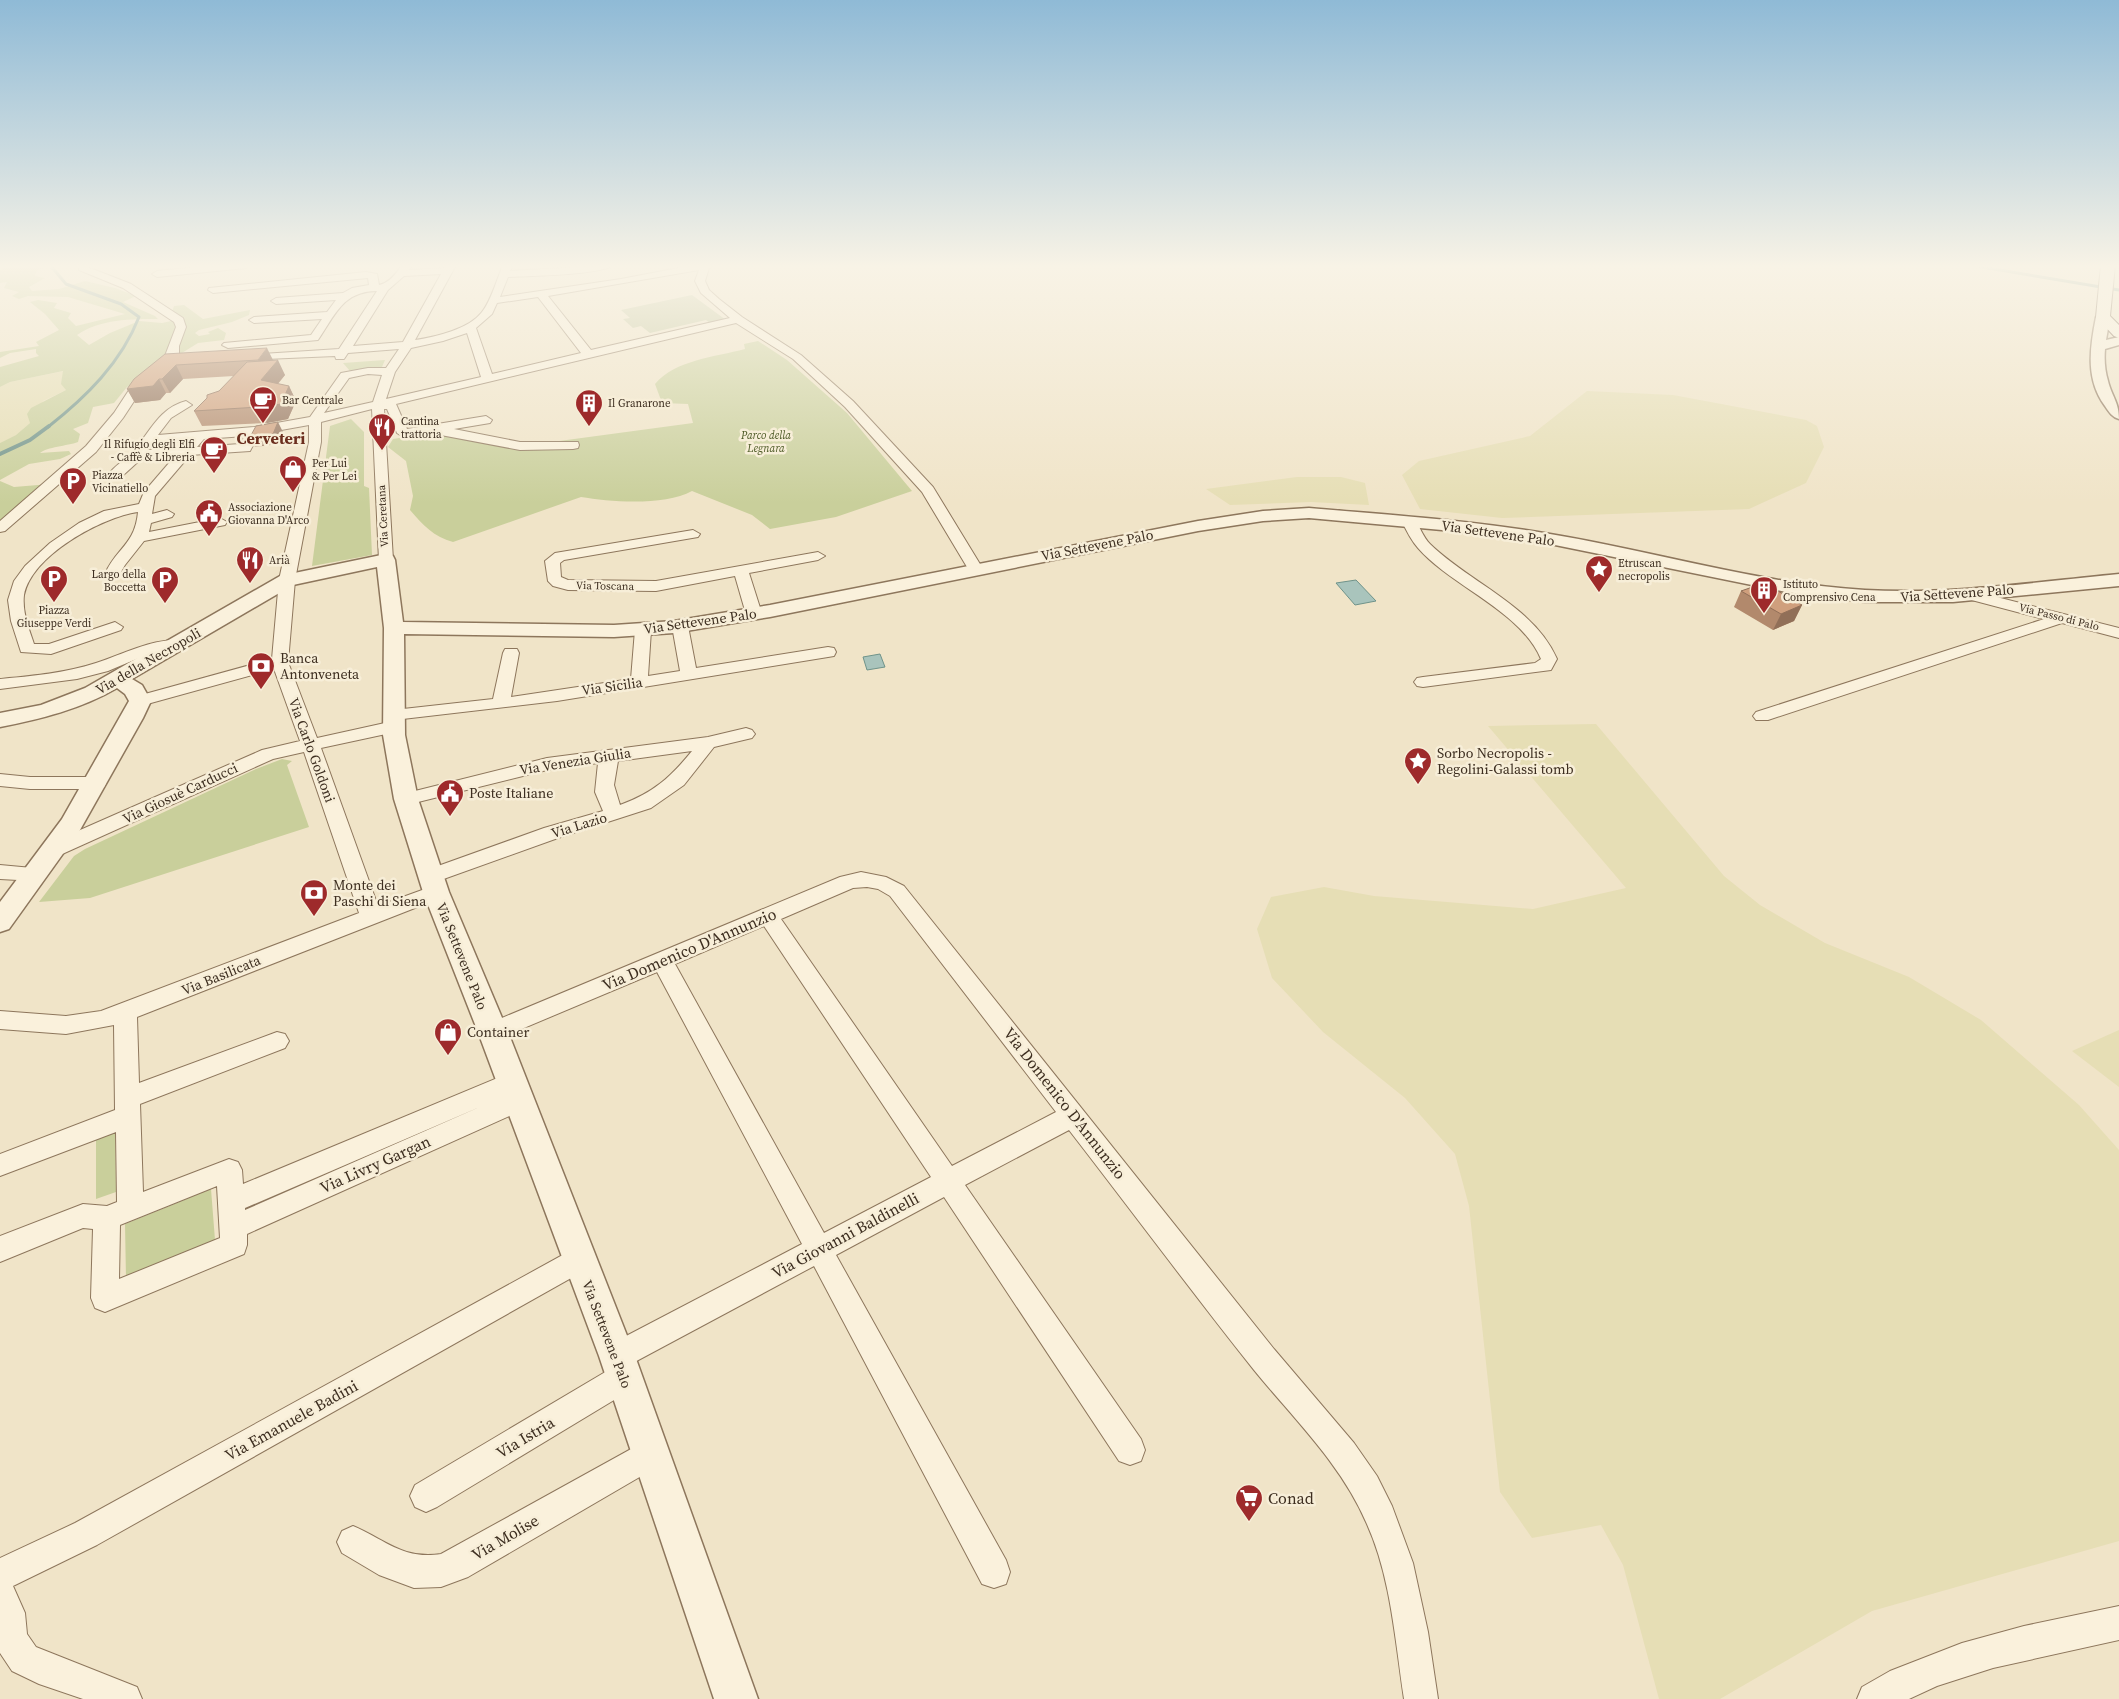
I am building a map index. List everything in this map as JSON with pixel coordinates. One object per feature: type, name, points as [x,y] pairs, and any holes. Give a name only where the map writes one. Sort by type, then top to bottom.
[{"type":"street","points":[[0,528],[91,449],[119,415],[135,390],[168,363],[173,354],[175,344]]},
{"type":"street","points":[[228,345],[237,344]]},
{"type":"street","points":[[346,375],[342,355],[347,344]]},
{"type":"street","points":[[342,355],[414,344]]},
{"type":"street","points":[[476,344],[487,378]]},
{"type":"street","points":[[579,344],[588,354]]},
{"type":"street","points":[[150,440],[254,431],[287,425],[629,344]]},
{"type":"street","points":[[778,344],[797,356],[849,404],[928,490],[975,569]]},
{"type":"street","points":[[2098,344],[2101,387],[2119,414]]},
{"type":"street","points":[[378,404],[389,372],[407,346]]},
{"type":"street","points":[[234,359],[342,355],[398,357]]},
{"type":"street","points":[[168,363],[187,362]]},
{"type":"street","points":[[315,419],[325,402],[346,375],[368,371],[389,372]]},
{"type":"street","points":[[378,404],[392,406],[403,433],[434,430],[486,420]]},
{"type":"street","name":"Via Ceretana","points":[[378,404],[386,560],[394,628]]},
{"type":"street","points":[[114,476],[137,455],[167,415],[186,405]]},
{"type":"street","name":"Via Carlo Goldoni","points":[[315,419],[315,442],[288,580],[280,662],[329,794],[371,916]]},
{"type":"street","points":[[434,430],[471,435],[520,446],[573,445]]},
{"type":"street","points":[[137,455],[245,448],[254,431]]},
{"type":"street","points":[[113,574],[121,558],[139,538],[156,478],[187,452],[200,436]]},
{"type":"street","points":[[116,498],[167,514]]},
{"type":"street","points":[[115,627],[51,649],[27,649],[16,602],[17,591],[23,578],[42,558],[64,540],[109,514],[147,507]]},
{"type":"street","name":"Via Settevene Palo","points":[[736,1699],[620,1367],[493,1032],[433,884],[406,800],[400,771],[394,721],[394,628],[642,630],[680,626],[754,614],[1190,527],[1263,516],[1326,514],[1525,534],[1786,586],[1842,595],[1896,598],[1970,595],[2119,580]]},
{"type":"street","points":[[1409,521],[1425,547],[1518,620],[1545,649],[1549,660],[1545,666],[1534,668],[1423,682]]},
{"type":"street","points":[[139,538],[220,522]]},
{"type":"street","name":"Via Toscana","points":[[693,534],[560,556],[552,561],[553,578],[558,583],[568,585],[641,587],[818,556]]},
{"type":"street","name":"Via della Necropoli","points":[[3,718],[38,713],[62,706],[119,679],[288,580],[386,560]]},
{"type":"street","points":[[741,571],[754,614]]},
{"type":"street","name":"Via Passo di Palo","points":[[1970,595],[2119,633]]},
{"type":"street","points":[[1762,716],[2062,618]]},
{"type":"street","points":[[680,626],[688,674]]},
{"type":"street","points":[[639,682],[642,630]]},
{"type":"street","points":[[0,684],[84,672],[106,666],[150,647],[178,644]]},
{"type":"street","name":"Via Sicilia","points":[[394,721],[501,702],[828,652]]},
{"type":"street","points":[[501,702],[511,653]]},
{"type":"street","points":[[0,922],[53,850],[97,783],[140,701],[280,662]]},
{"type":"street","points":[[119,679],[134,690],[140,701]]},
{"type":"street","name":"Via Giosuè Carducci","points":[[53,850],[254,760],[279,751],[310,745],[394,721]]},
{"type":"street","name":"Via Venezia Giulia","points":[[406,800],[522,769],[610,754],[708,743],[746,734]]},
{"type":"street","name":"Via Lazio","points":[[433,884],[556,831],[616,814],[644,803],[671,786],[686,771],[708,743]]},
{"type":"street","points":[[610,754],[603,787],[606,798],[616,814]]},
{"type":"street","points":[[0,780],[40,783],[97,783]]},
{"type":"street","points":[[0,872],[36,874]]},
{"type":"street","name":"Via Domenico D'Annunzio","points":[[493,1032],[854,880],[875,880],[891,887],[906,900],[1366,1487],[1381,1516],[1397,1562],[1411,1632],[1421,1699]]},
{"type":"street","name":"Via Basilicata","points":[[0,1020],[75,1025],[93,1022],[125,1012],[371,916],[433,884]]},
{"type":"street","points":[[768,916],[1130,1450]]},
{"type":"street","points":[[662,961],[994,1572]]},
{"type":"street","points":[[0,1249],[83,1216],[119,1214],[229,1170],[234,1245],[105,1298],[119,1214],[128,1107],[125,1012]]},
{"type":"street","points":[[0,1165],[277,1041]]},
{"type":"street","name":"Via Livry Gargan","points":[[231,1201],[515,1091]]},
{"type":"street","name":"Via Livry Gargan","points":[[232,1228],[515,1091]]},
{"type":"street","name":"Via Giovanni Baldinelli","points":[[620,1367],[818,1250],[1074,1115]]},
{"type":"street","name":"Via Emanuele Badini","points":[[0,1575],[79,1538],[578,1259]]},
{"type":"street","name":"Via Istria","points":[[426,1496],[620,1367]]},
{"type":"street","name":"Via Molise","points":[[353,1542],[407,1571],[426,1574],[438,1572],[456,1565],[651,1453]]},
{"type":"street","points":[[0,1595],[8,1613],[11,1640],[24,1659],[39,1667],[74,1678],[125,1699]]},
{"type":"street","points":[[1894,1695],[1950,1663],[1987,1651],[2119,1624]]},
{"type":"shaded area","points":[[64,371],[66,390],[43,401],[30,423],[16,435],[0,443],[0,387],[10,382]]},
{"type":"shaded area","points":[[1587,391],[1673,395],[1806,420],[1817,426],[1824,447],[1806,483],[1749,509],[1502,518],[1420,509],[1402,475],[1419,461],[1530,436]]},
{"type":"shaded area","points":[[1297,477],[1341,477],[1365,483],[1369,505],[1311,502],[1230,505],[1206,489]]},
{"type":"shaded area","points":[[1596,724],[1724,876],[1760,905],[1825,943],[1909,977],[1981,1020],[2079,1105],[2119,1150],[2119,1541],[1872,1611],[1720,1699],[1659,1699],[1623,1565],[1601,1525],[1532,1538],[1500,1492],[1469,1206],[1455,1154],[1405,1098],[1323,1032],[1272,978],[1257,929],[1271,897],[1324,887],[1374,896],[1533,909],[1626,888],[1488,726]]},
{"type":"shaded area","points":[[2119,1030],[2119,1087],[2072,1051]]},
{"type":"green space","points":[[38,344],[196,344],[127,387],[114,403],[93,407],[88,423],[73,429],[80,434],[78,442],[47,449],[40,453],[69,451],[71,454],[60,459],[29,464],[0,480],[0,443],[16,435],[30,423],[27,414],[31,408],[66,390],[61,384],[63,371],[10,382],[0,387],[0,367],[39,356],[36,353],[36,349],[10,353],[0,358],[0,352],[39,346]]},
{"type":"green space","name":"Parco della Legnara","points":[[744,344],[763,344],[787,360],[847,413],[912,491],[836,517],[770,529],[752,515],[692,491],[667,499],[638,502],[581,497],[453,542],[429,530],[410,510],[413,496],[406,461],[388,447],[393,439],[430,433],[519,450],[578,447],[578,444],[537,444],[693,423],[688,404],[662,403],[655,384],[663,376],[684,364],[745,349]]},
{"type":"green space","points":[[385,360],[382,367],[350,371],[343,363]]},
{"type":"green space","points":[[351,419],[364,432],[364,486],[369,488],[372,555],[312,566],[330,426]]},
{"type":"green space","points":[[0,481],[14,487],[50,484],[0,524]]},
{"type":"green space","points":[[282,759],[292,761],[287,765],[309,827],[90,898],[39,902],[74,856],[85,849],[256,769]]},
{"type":"green space","points":[[115,1128],[116,1192],[96,1199],[96,1135]]},
{"type":"green space","points":[[211,1189],[215,1240],[126,1278],[125,1224]]},
{"type":"water","points":[[1356,580],[1376,601],[1355,605],[1336,583]]},
{"type":"water","points":[[880,654],[885,667],[867,670],[863,657]]},
{"type":"building","points":[[267,348],[258,360],[176,365],[153,386],[127,389],[134,379],[165,354]]},
{"type":"building","points":[[278,360],[261,380],[289,386],[281,404],[194,411],[207,398],[207,395],[219,391],[247,362]]},
{"type":"building","points":[[278,422],[273,434],[250,437],[256,426]]},
{"type":"building","points":[[1764,583],[1802,605],[1781,614],[1741,591]]},
{"type":"waterway","points":[[48,427],[89,391],[126,344]]},
{"type":"waterway","points":[[0,454],[30,440],[49,426]]},
{"type":"place","name":"Bar Centrale","points":[[263,424]]},
{"type":"place","name":"Il Granarone","points":[[589,427]]},
{"type":"place","name":"Cantina trattoria","points":[[382,451]]},
{"type":"place","name":"Il Rifugio degli Elfi - Caffè & Libreria","points":[[214,474]]},
{"type":"place","name":"Per Lui & Per Lei","points":[[293,493]]},
{"type":"place","name":"Piazza Vicinatiello","points":[[73,505]]},
{"type":"place","name":"Associazione Giovanna D'Arco","points":[[209,537]]},
{"type":"place","name":"Arià","points":[[250,584]]},
{"type":"place","name":"Etruscan necropolis","points":[[1599,593]]},
{"type":"place","name":"Piazza Giuseppe Verdi","points":[[54,603]]},
{"type":"place","name":"Largo della Boccetta","points":[[165,604]]},
{"type":"place","name":"Istituto Comprensivo Cena","points":[[1764,614]]},
{"type":"place","name":"Banca Antonveneta","points":[[261,690]]},
{"type":"place","name":"Sorbo Necropolis - Regolini-Galassi tomb","points":[[1418,785]]},
{"type":"place","name":"Poste Italiane","points":[[450,817]]},
{"type":"place","name":"Monte dei Paschi di Siena","points":[[314,917]]},
{"type":"place","name":"Container","points":[[448,1056]]},
{"type":"place","name":"Conad","points":[[1249,1522]]},
{"type":"district","name":"Cerveteri","points":[[271,438]]}]
